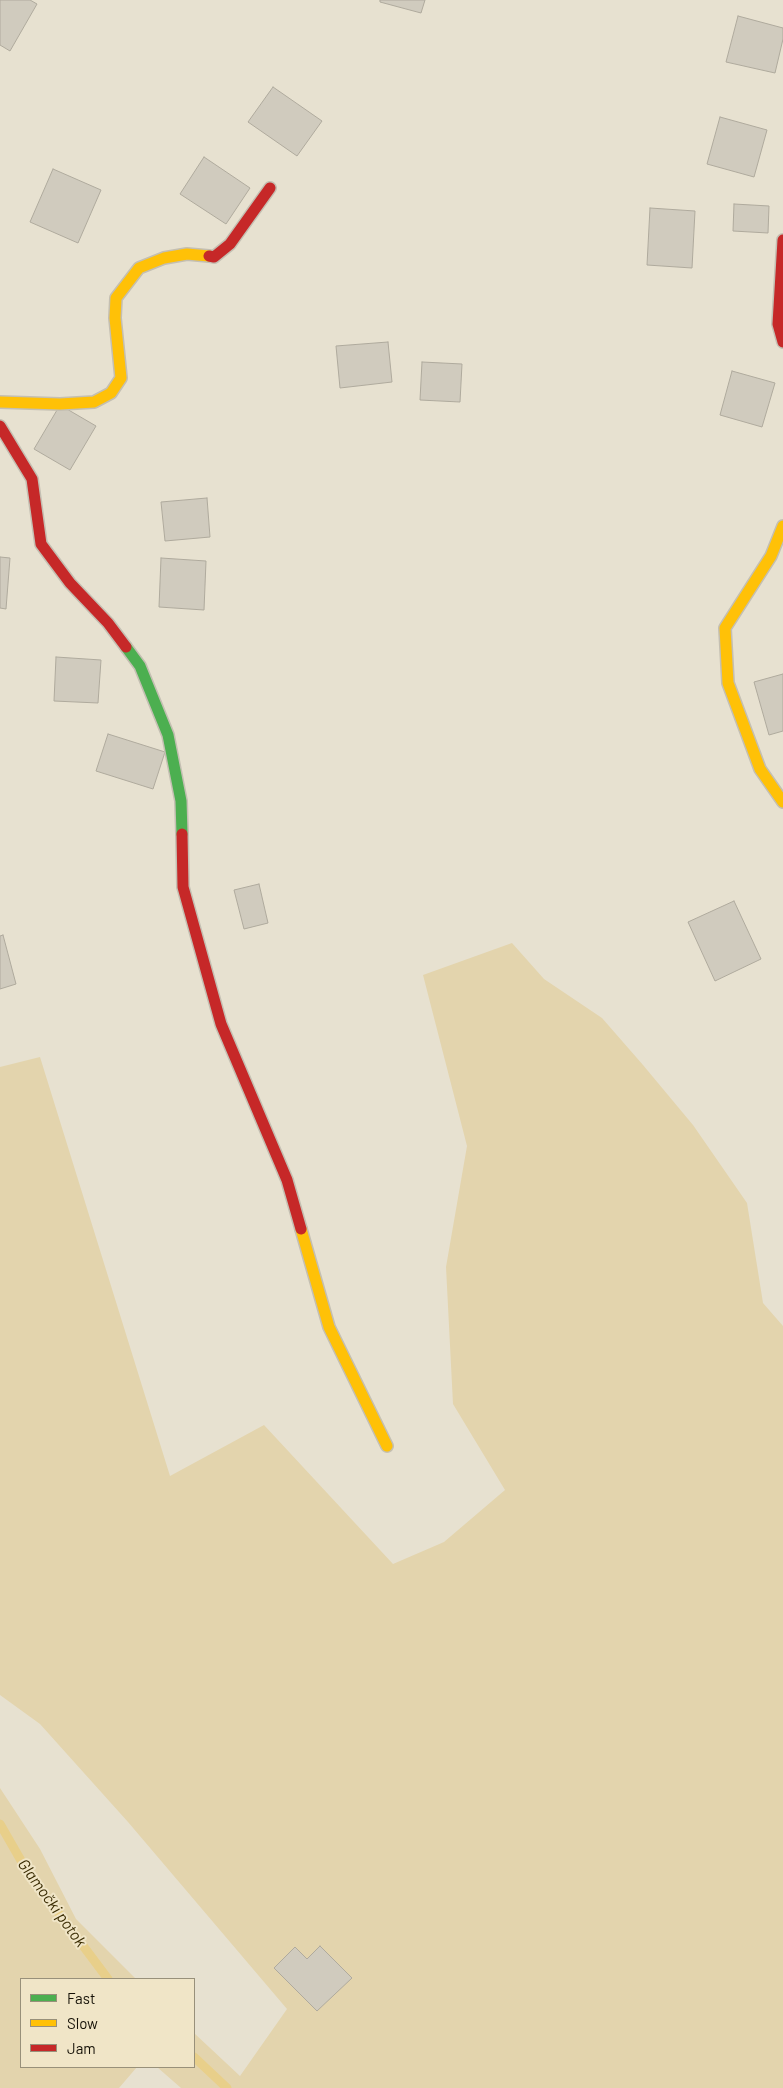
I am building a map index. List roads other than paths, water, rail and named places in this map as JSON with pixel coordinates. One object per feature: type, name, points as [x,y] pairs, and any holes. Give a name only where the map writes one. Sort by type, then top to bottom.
[{"type":"street","points":[[0,402],[60,404],[94,402],[111,393],[121,378],[115,318],[116,298],[139,268],[164,258],[187,254],[214,257],[230,244],[270,188]]},
{"type":"street","points":[[783,240],[778,324],[783,342]]},
{"type":"street","points":[[0,426],[32,479],[41,544],[70,583],[108,623],[140,666],[168,735],[180,801],[183,887],[221,1024],[286,1180],[329,1327],[387,1446]]},
{"type":"street","points":[[783,526],[771,556],[725,628],[728,683],[760,769],[783,802]]},
{"type":"waterway","name":"Glamočki potok","points":[[0,1824],[27,1871],[107,1978]]},
{"type":"waterway","name":"Glamočki potok","points":[[195,2058],[227,2088]]}]
